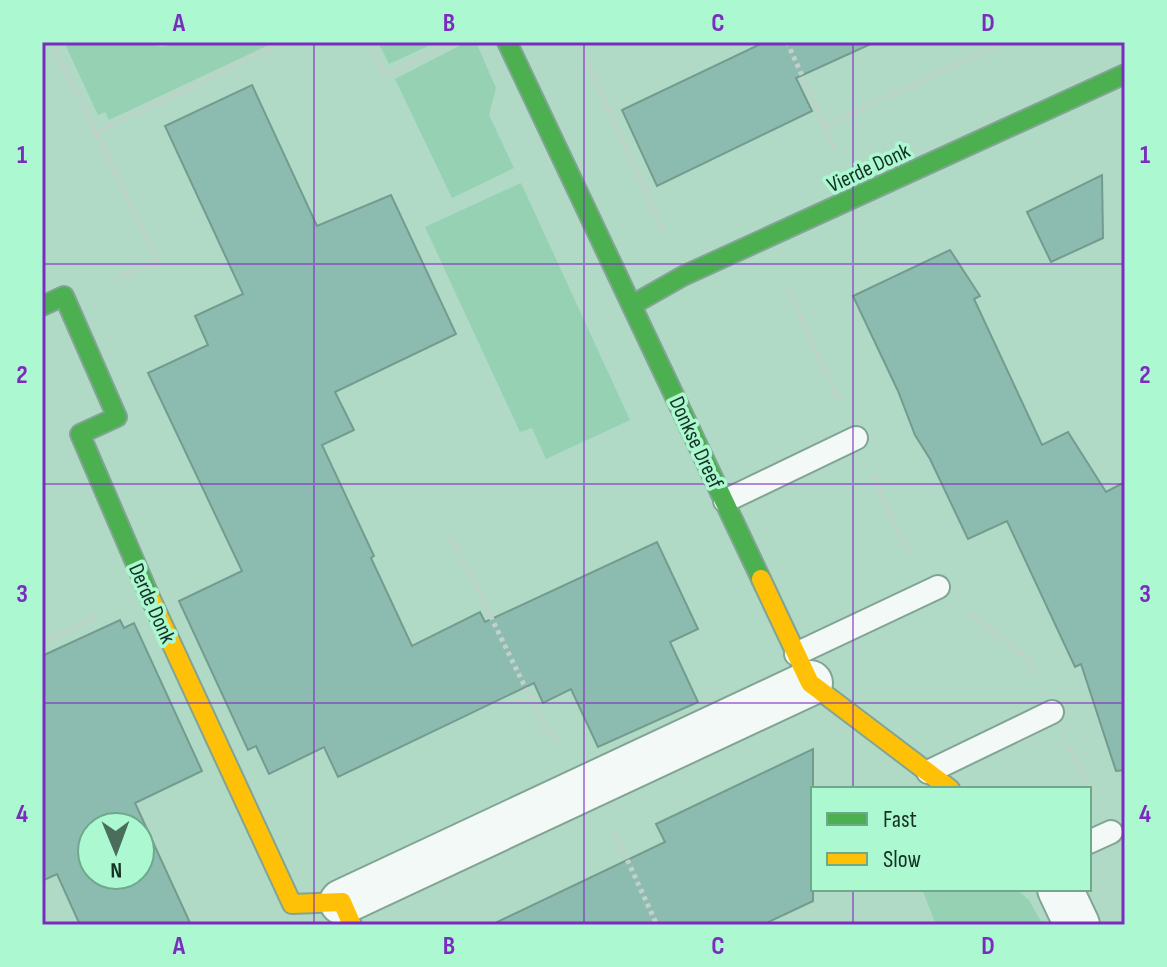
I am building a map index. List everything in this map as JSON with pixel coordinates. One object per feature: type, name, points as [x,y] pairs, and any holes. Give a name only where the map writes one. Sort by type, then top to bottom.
[{"type":"street","name":"Donkse Dreef","points":[[507,42],[803,668],[947,787]]},
{"type":"street","name":"Vierde Donk","points":[[632,305],[683,276],[1125,74]]},
{"type":"street","points":[[42,306],[64,296]]},
{"type":"street","name":"Derde Donk","points":[[64,296],[117,417],[80,434],[148,593],[292,904],[347,914],[593,785],[803,668]]},
{"type":"street","points":[[1061,891],[1077,925]]},
{"type":"lane","points":[[725,501],[856,438]]},
{"type":"lane","points":[[803,668],[938,587]]},
{"type":"lane","points":[[928,772],[1052,712]]},
{"type":"lane","points":[[1091,841],[1111,832]]},
{"type":"path","points":[[52,42],[159,263],[64,296]]},
{"type":"path","points":[[94,133],[284,42]]},
{"type":"path","points":[[370,42],[385,75],[454,42]]},
{"type":"path","points":[[578,42],[683,276]]},
{"type":"path","points":[[787,42],[857,198]]},
{"type":"path","points":[[825,126],[1004,42]]},
{"type":"path","points":[[452,537],[543,724],[593,785],[657,925]]},
{"type":"path","points":[[42,643],[148,593]]},
{"type":"green space","points":[[64,42],[145,42],[162,47],[178,42],[275,42],[109,120],[105,112],[98,115]]},
{"type":"green space","points":[[378,42],[437,42],[389,64]]},
{"type":"green space","points":[[467,42],[476,42],[496,88],[489,115],[514,168],[452,198],[395,79]]},
{"type":"green space","points":[[521,183],[630,420],[546,459],[532,428],[520,432],[425,227]]},
{"type":"green space","points":[[923,891],[1018,891],[1029,900],[1043,925],[936,925]]},
{"type":"building","points":[[765,42],[875,42],[796,78],[812,111],[657,186],[622,110]]},
{"type":"building","points":[[252,85],[317,226],[391,195],[456,334],[335,392],[354,430],[322,445],[412,646],[480,612],[485,622],[657,542],[698,629],[670,642],[698,702],[598,747],[571,689],[543,703],[534,683],[338,777],[324,747],[269,774],[256,746],[248,750],[179,601],[242,571],[148,373],[208,345],[195,316],[243,294],[165,126]]},
{"type":"building","points":[[1102,175],[1103,238],[1051,262],[1027,212]]},
{"type":"building","points":[[950,250],[980,296],[974,299],[1042,445],[1068,432],[1106,492],[1125,482],[1125,770],[1116,771],[1081,664],[1075,667],[1007,521],[968,539],[930,459],[915,435],[853,296]]},
{"type":"building","points":[[120,620],[124,628],[134,623],[202,771],[135,803],[139,811],[76,811],[76,891],[156,891],[156,849],[191,925],[80,925],[57,874],[42,881],[42,656]]},
{"type":"building","points":[[813,749],[813,901],[762,925],[491,925],[665,842],[656,824]]},
{"type":"traffic: fast","points":[[507,42],[761,579]]},
{"type":"traffic: fast","points":[[632,305],[683,276],[1125,74]]},
{"type":"traffic: fast","points":[[42,306],[64,296],[117,417],[80,434],[150,597]]},
{"type":"traffic: slow","points":[[761,579],[810,683],[947,787]]},
{"type":"traffic: slow","points":[[150,597],[292,904],[342,902],[352,925]]}]
